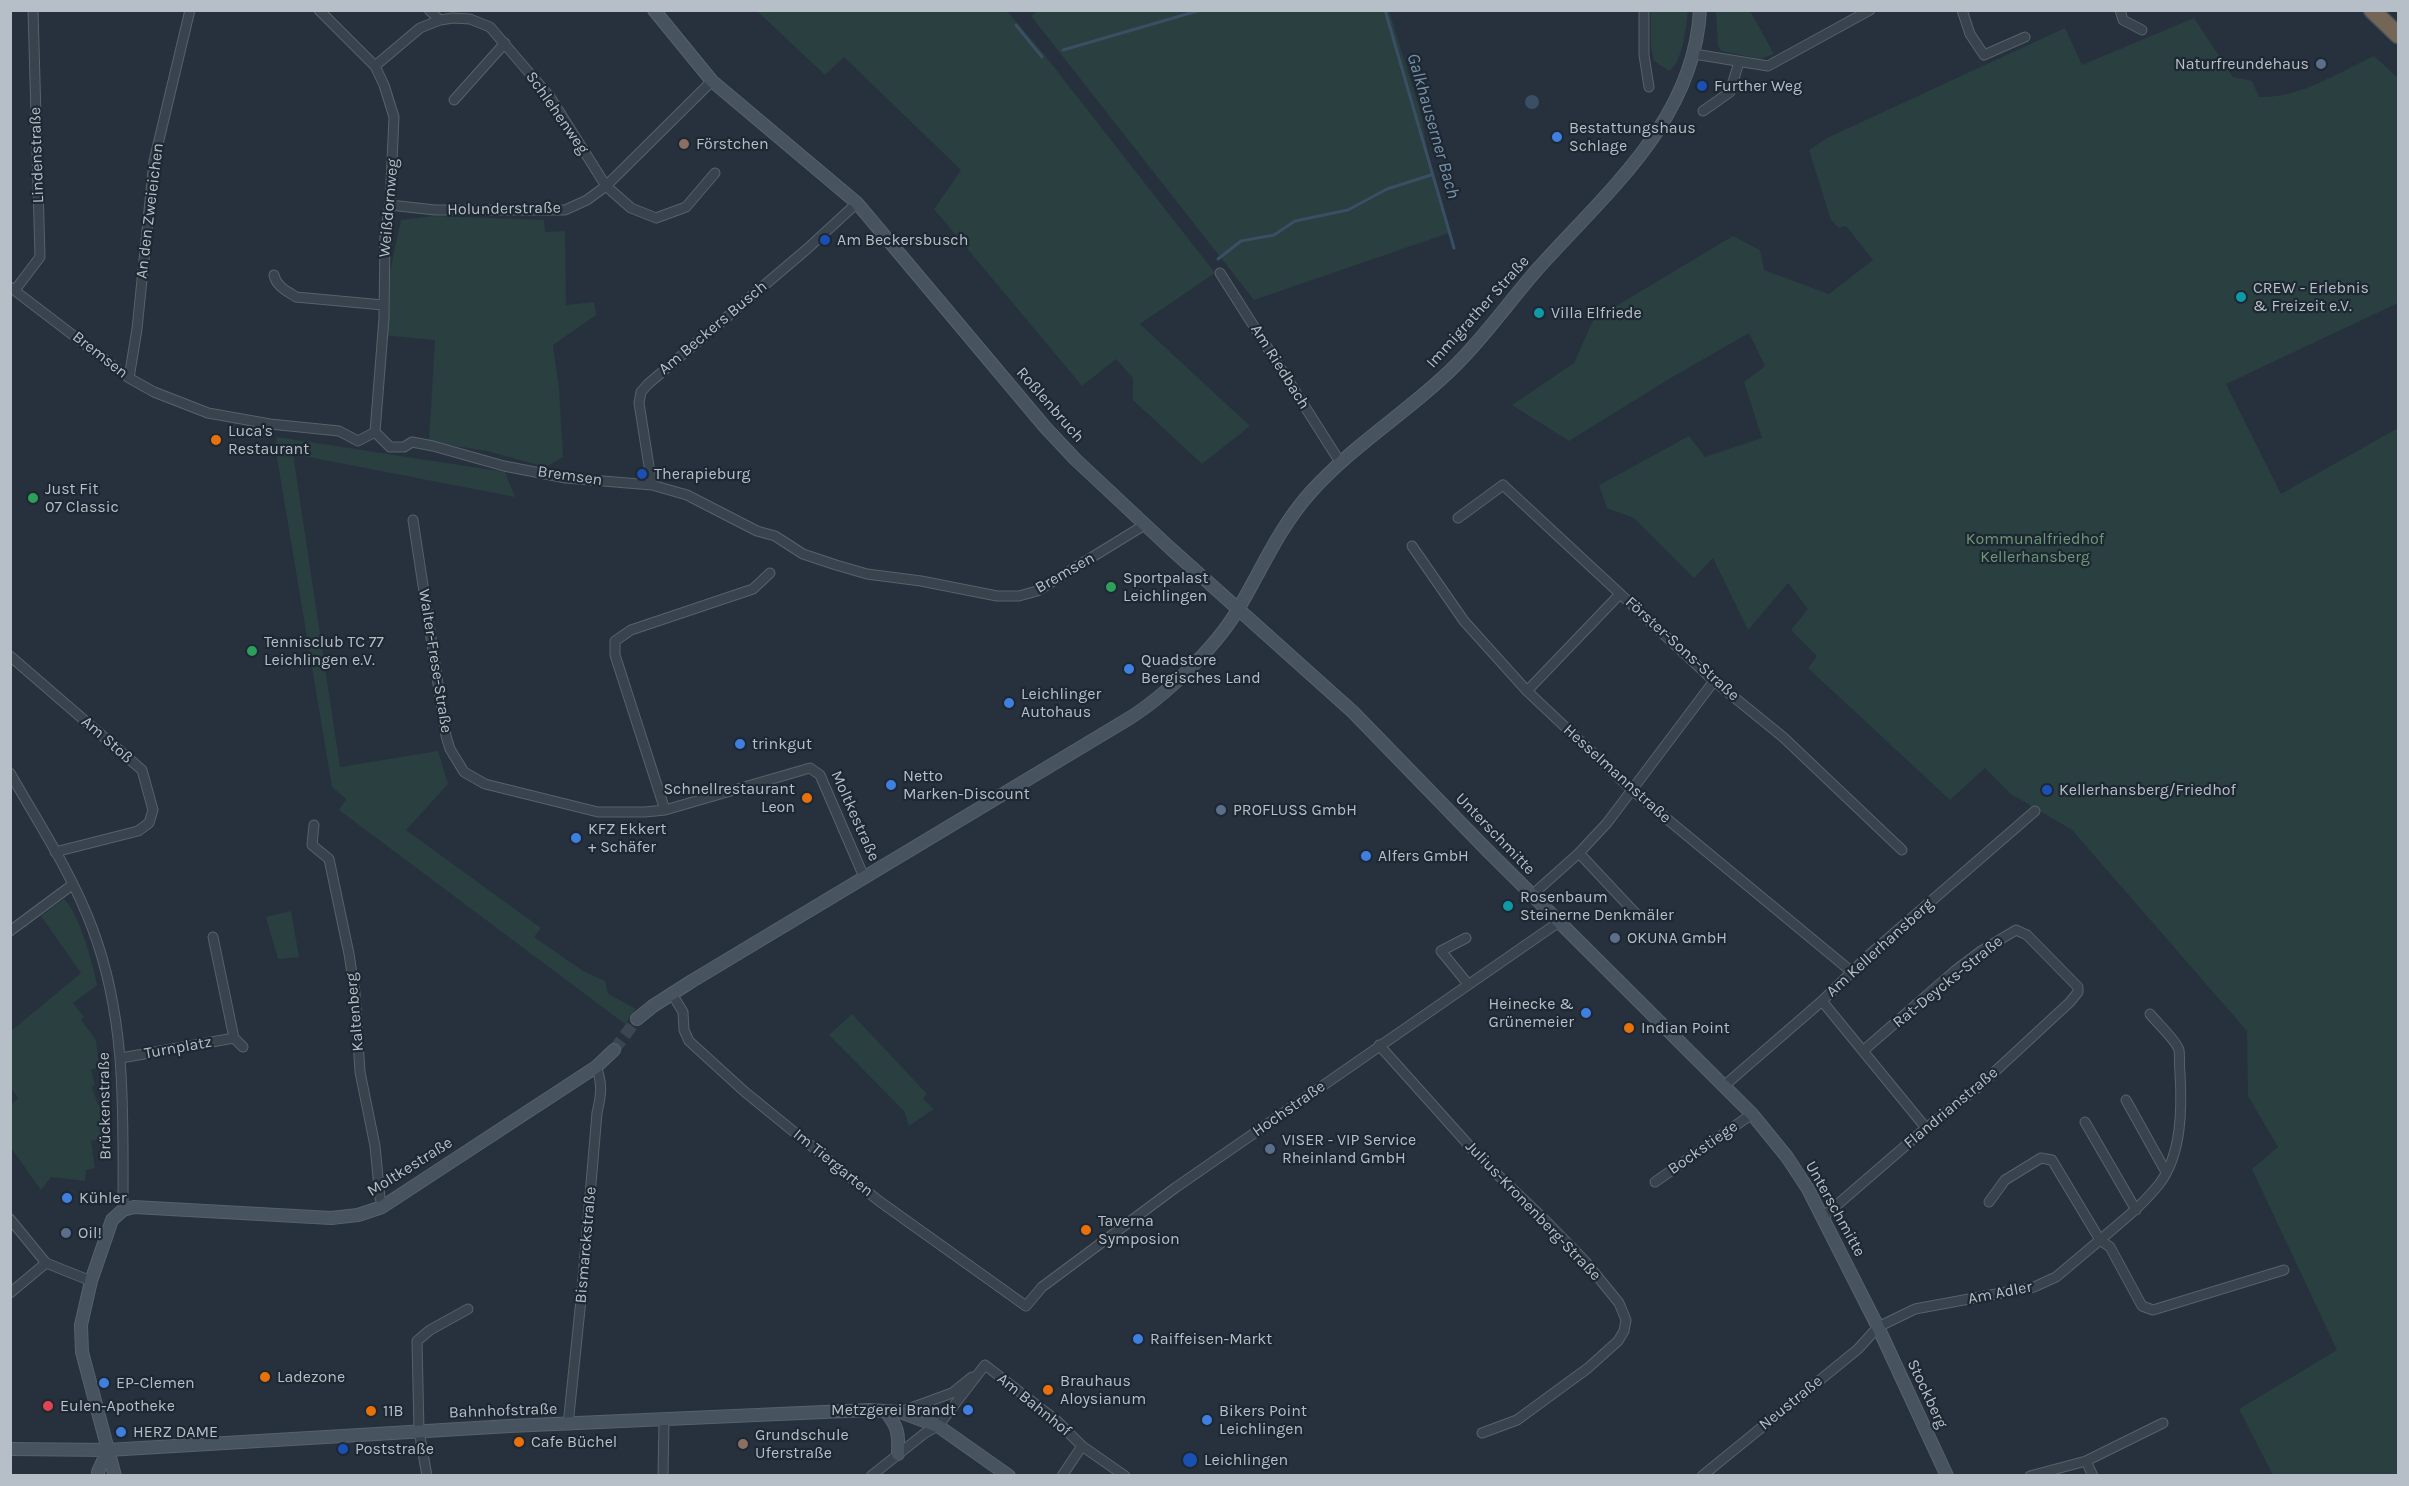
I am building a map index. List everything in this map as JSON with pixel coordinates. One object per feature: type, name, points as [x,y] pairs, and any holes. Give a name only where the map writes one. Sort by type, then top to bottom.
[{"type":"highway","points":[[2372,10],[2398,35]]},
{"type":"main road","points":[[654,10],[712,81],[857,203]]},
{"type":"main road","name":"Immigrather Straße","points":[[1238,610],[1271,546],[1294,511],[1340,462],[1453,368],[1656,136],[1684,83],[1694,54],[1700,10]]},
{"type":"main road","name":"Roßlenbruch","points":[[857,203],[1045,427],[1075,459],[1238,610]]},
{"type":"main road","name":"Moltkestraße","points":[[637,1020],[672,994],[1150,705],[1227,627],[1238,610]]},
{"type":"main road","name":"Unterschmitte","points":[[1238,610],[1353,712],[1532,895],[1725,1085]]},
{"type":"main road","name":"Moltkestraße","points":[[123,1210],[134,1207],[331,1218],[358,1215],[383,1206],[596,1067],[614,1050]]},
{"type":"main road","points":[[1725,1085],[1752,1114]]},
{"type":"main road","name":"Unterschmitte","points":[[1752,1114],[1787,1157],[1823,1217],[1878,1327]]},
{"type":"main road","points":[[115,1476],[82,1352],[81,1325],[92,1281],[112,1220],[123,1210]]},
{"type":"main road","name":"Stockberg","points":[[1878,1327],[1947,1476]]},
{"type":"main road","name":"Bahnhofstraße","points":[[10,1449],[108,1450],[419,1431],[869,1410],[900,1412],[939,1426],[1010,1476]]},
{"type":"main road","points":[[885,1411],[896,1424],[898,1454]]},
{"type":"main road","points":[[98,1476],[108,1450]]},
{"type":"street","name":"Lindenstraße","points":[[13,288],[40,257],[33,10]]},
{"type":"street","name":"An den Zweieichen","points":[[129,378],[137,329],[154,161],[190,10]]},
{"type":"street","name":"Weißdornweg","points":[[318,10],[375,66],[384,85],[394,117],[390,205],[385,232],[382,305],[384,318],[375,432]]},
{"type":"street","points":[[429,10],[440,20]]},
{"type":"street","points":[[1644,10],[1644,55],[1649,87]]},
{"type":"street","points":[[1694,54],[1768,66],[1870,10]]},
{"type":"street","points":[[1962,10],[1976,46],[1984,55],[2025,37]]},
{"type":"street","points":[[2120,10],[2123,20],[2142,30]]},
{"type":"street","name":"Schlehenweg","points":[[375,66],[420,28],[440,20],[470,19],[490,27],[504,43],[550,97],[606,186],[631,208],[656,218],[686,207],[715,173]]},
{"type":"street","points":[[454,100],[504,43]]},
{"type":"street","points":[[1703,111],[1730,92],[1739,62]]},
{"type":"street","name":"Holunderstraße","points":[[390,205],[435,210],[565,210],[587,200],[606,186],[712,81]]},
{"type":"street","name":"Am Beckers Busch","points":[[652,485],[639,403],[642,392],[648,384],[807,249],[857,203]]},
{"type":"street","name":"Am Riedbach","points":[[1220,273],[1340,462]]},
{"type":"street","points":[[274,275],[275,281],[296,297],[382,305]]},
{"type":"street","name":"Bremsen","points":[[13,288],[129,378],[154,392],[208,413],[270,424],[339,431],[358,441],[375,432],[390,447],[404,447],[412,442],[504,466],[566,478],[652,485],[687,495],[757,531],[775,536],[803,554],[867,574],[1008,597],[1027,594],[1057,580],[1146,524]]},
{"type":"street","name":"Förster-Sons-Straße","points":[[1458,518],[1503,485],[1714,681],[1776,731],[1902,850]]},
{"type":"street","name":"Walter-Frese-Straße","points":[[413,520],[446,736],[450,749],[464,772],[485,784],[591,811],[645,812],[665,810],[806,768],[814,770]]},
{"type":"street","name":"Hesselmannstraße","points":[[1412,546],[1464,621],[1527,691],[1632,790],[1852,972]]},
{"type":"street","points":[[665,810],[615,655],[615,641],[631,630],[753,589],[770,573]]},
{"type":"street","points":[[1527,691],[1620,594]]},
{"type":"street","name":"Am Stoß","points":[[10,656],[142,770],[153,810],[149,823],[138,831],[55,852]]},
{"type":"street","points":[[1532,895],[1579,853],[1607,823],[1714,681]]},
{"type":"street","name":"Moltkestraße","points":[[814,770],[820,775],[864,877]]},
{"type":"street","name":"Brückenstraße","points":[[10,772],[72,885],[100,948],[114,1012],[124,1090],[123,1210]]},
{"type":"street","name":"Am Kellerhansberg","points":[[1725,1085],[1822,1001],[1869,955],[2035,811]]},
{"type":"street","name":"Kaltenberg","points":[[314,825],[312,845],[329,859],[349,954],[355,993],[360,1072],[375,1146],[380,1198],[383,1206]]},
{"type":"street","points":[[1579,853],[1638,916]]},
{"type":"street","points":[[10,931],[72,885]]},
{"type":"street","name":"Hochstraße","points":[[1026,1306],[1042,1287],[1113,1233],[1559,922]]},
{"type":"street","name":"Rat-Deycks-Straße","points":[[1864,1050],[1965,964],[2016,930],[2027,935],[2075,983],[2078,987],[2075,996]]},
{"type":"street","name":"Turnplatz","points":[[213,937],[234,1038],[243,1047]]},
{"type":"street","points":[[1466,938],[1441,951],[1468,984]]},
{"type":"street","name":"Im Tiergarten","points":[[672,994],[683,1012],[684,1030],[689,1041],[745,1092],[879,1201],[1026,1306]]},
{"type":"street","name":"Flandrianstraße","points":[[1823,1217],[2008,1061],[2075,996]]},
{"type":"street","points":[[1822,1001],[1926,1128]]},
{"type":"street","name":"Am Adler","points":[[1878,1327],[1915,1309],[2034,1287],[2046,1282],[2136,1210],[2166,1172],[2175,1148],[2181,1113],[2178,1048],[2150,1014]]},
{"type":"street","name":"Turnplatz","points":[[121,1058],[234,1038]]},
{"type":"street","name":"Julius-Kronenberg-Straße","points":[[1379,1046],[1483,1161],[1585,1261],[1618,1303],[1626,1320],[1624,1331],[1618,1341],[1588,1368],[1517,1420],[1482,1433]]},
{"type":"street","name":"Bismarckstraße","points":[[568,1425],[597,1113],[601,1094],[602,1079],[596,1067]]},
{"type":"street","points":[[2126,1100],[2166,1172]]},
{"type":"street","name":"Bockstiege","points":[[1655,1182],[1752,1114]]},
{"type":"street","points":[[2085,1122],[2136,1210]]},
{"type":"street","points":[[1989,1202],[2005,1180],[2041,1158],[2052,1160],[2100,1240],[2110,1247],[2142,1306],[2153,1310],[2284,1270]]},
{"type":"street","points":[[10,1219],[46,1263],[92,1281]]},
{"type":"street","points":[[10,1293],[46,1263]]},
{"type":"street","points":[[427,1476],[419,1431],[417,1341],[430,1330],[468,1309]]},
{"type":"street","name":"Neustraße","points":[[1702,1476],[1858,1349],[1878,1327]]},
{"type":"street","points":[[871,1476],[925,1433],[939,1426],[985,1365]]},
{"type":"street","name":"Bahnhofstraße","points":[[900,1412],[952,1393],[985,1365]]},
{"type":"street","name":"Am Bahnhof","points":[[985,1365],[1056,1420],[1082,1446],[1125,1476]]},
{"type":"street","points":[[663,1476],[664,1421]]},
{"type":"street","points":[[2030,1476],[2086,1461],[2163,1423]]},
{"type":"street","name":"Am Bahnhof","points":[[1062,1476],[1082,1446]]},
{"type":"street","points":[[2086,1461],[2093,1476]]},
{"type":"green space","points":[[757,11],[1007,11],[1043,53],[1215,273],[1140,324],[1250,426],[1202,464],[1133,400],[1133,378],[1116,359],[1082,386],[934,209],[961,170],[844,57],[825,75]]},
{"type":"green space","points":[[1038,11],[1389,11],[1420,111],[1432,174],[1449,233],[1254,300],[1031,16]]},
{"type":"green space","points":[[1651,11],[1688,11],[1681,52],[1669,71],[1654,61],[1651,46]]},
{"type":"green space","points":[[1716,11],[1750,11],[1774,54],[1760,59],[1721,51],[1718,45]]},
{"type":"green space","name":"Kommunalfriedhof Kellerhansberg","points":[[2194,18],[2233,77],[2252,81],[2259,97],[2304,89],[2374,56],[2398,78],[2398,303],[2226,384],[2281,494],[2398,428],[2398,1475],[2273,1475],[2239,1409],[2337,1350],[2252,1169],[2278,1147],[2248,1096],[2247,1031],[2072,830],[2011,794],[1985,768],[1950,800],[1808,668],[1817,656],[1791,630],[1808,609],[1788,583],[1748,630],[1713,558],[1694,578],[1634,518],[1607,508],[1599,485],[1689,436],[1705,457],[1762,438],[1744,382],[1765,366],[1749,333],[1569,441],[1512,405],[1574,363],[1593,320],[1733,236],[1760,250],[1764,270],[1829,294],[1873,260],[1846,226],[1839,228],[1831,220],[1809,150],[1827,138],[2065,28],[2082,65]]},
{"type":"green space","points":[[434,216],[544,220],[545,232],[565,231],[566,305],[594,302],[596,315],[553,345],[559,388],[563,457],[546,467],[487,451],[429,442],[435,340],[382,335],[383,305],[401,220]]},
{"type":"green space","points":[[277,437],[505,472],[515,497],[293,454],[340,767],[438,751],[448,784],[406,830],[541,928],[534,937],[583,971],[605,981],[608,994],[636,1009],[625,1024],[339,810],[346,799],[332,787],[275,446]]},
{"type":"green space","points":[[64,899],[80,927],[97,985],[73,1003],[84,1017],[81,1020],[96,1040],[99,1067],[91,1070],[95,1085],[92,1087],[98,1105],[104,1104],[103,1138],[91,1141],[95,1168],[86,1170],[85,1181],[51,1177],[41,1190],[11,1148],[11,1105],[18,1098],[11,1088],[11,1031],[81,973],[41,916]]},
{"type":"green space","points":[[291,911],[299,957],[278,959],[266,917]]},
{"type":"green space","points":[[852,1014],[927,1094],[923,1099],[934,1109],[909,1126],[904,1111],[829,1035]]},
{"type":"water","points":[[1529,95],[1535,95],[1539,102],[1535,109],[1529,109],[1525,105],[1525,99]]},
{"type":"waterway","points":[[1063,50],[1201,10]]},
{"type":"waterway","name":"Galkhauserner Bach","points":[[1385,10],[1454,248]]},
{"type":"waterway","points":[[1016,25],[1042,57]]},
{"type":"waterway","points":[[1218,259],[1241,241],[1274,235],[1295,221],[1348,210],[1387,189],[1431,175]]},
{"type":"tunnel","points":[[614,1050],[637,1019]]},
{"type":"place","name":"Naturfreundehaus","points":[[2321,64]]},
{"type":"place","name":"Further Weg","points":[[1702,86]]},
{"type":"place","name":"Bestattungshaus Schlage","points":[[1557,137]]},
{"type":"place","name":"Förstchen","points":[[684,144]]},
{"type":"place","name":"Am Beckersbusch","points":[[825,240]]},
{"type":"place","name":"CREW - Erlebnis & Freizeit e.V.","points":[[2241,297]]},
{"type":"place","name":"Villa Elfriede","points":[[1539,313]]},
{"type":"place","name":"Luca's Restaurant","points":[[216,440]]},
{"type":"place","name":"Therapieburg","points":[[642,474]]},
{"type":"place","name":"Just Fit 07 Classic","points":[[33,498]]},
{"type":"place","name":"Sportpalast Leichlingen","points":[[1111,587]]},
{"type":"place","name":"Tennisclub TC 77 Leichlingen e.V.","points":[[252,651]]},
{"type":"place","name":"Quadstore Bergisches Land","points":[[1129,669]]},
{"type":"place","name":"Leichlinger Autohaus","points":[[1009,703]]},
{"type":"place","name":"trinkgut","points":[[740,744]]},
{"type":"place","name":"Netto Marken-Discount","points":[[891,785]]},
{"type":"place","name":"Kellerhansberg/Friedhof","points":[[2047,790]]},
{"type":"place","name":"Schnellrestaurant Leon","points":[[807,798]]},
{"type":"place","name":"PROFLUSS GmbH","points":[[1221,810]]},
{"type":"place","name":"KFZ Ekkert + Schäfer","points":[[576,838]]},
{"type":"place","name":"Alfers GmbH","points":[[1366,856]]},
{"type":"place","name":"Rosenbaum Steinerne Denkmäler","points":[[1508,906]]},
{"type":"place","name":"OKUNA GmbH","points":[[1615,938]]},
{"type":"place","name":"Heinecke & Grünemeier","points":[[1586,1013]]},
{"type":"place","name":"Indian Point","points":[[1629,1028]]},
{"type":"place","name":"VISER - VIP Service Rheinland GmbH","points":[[1270,1149]]},
{"type":"place","name":"Kühler","points":[[67,1198]]},
{"type":"place","name":"Taverna Symposion","points":[[1086,1230]]},
{"type":"place","name":"Oil!","points":[[66,1233]]},
{"type":"place","name":"Raiffeisen-Markt","points":[[1138,1339]]},
{"type":"place","name":"Ladezone","points":[[265,1377]]},
{"type":"place","name":"EP-Clemen","points":[[104,1383]]},
{"type":"place","name":"Brauhaus Aloysianum","points":[[1048,1390]]},
{"type":"place","name":"Eulen-Apotheke","points":[[48,1406]]},
{"type":"place","name":"Metzgerei Brandt","points":[[968,1410]]},
{"type":"place","name":"11B","points":[[371,1411]]},
{"type":"place","name":"Bikers Point Leichlingen","points":[[1207,1420]]},
{"type":"place","name":"HERZ DAME","points":[[121,1432]]},
{"type":"place","name":"Cafe Büchel","points":[[519,1442]]},
{"type":"place","name":"Grundschule Uferstraße","points":[[743,1444]]},
{"type":"place","name":"Poststraße","points":[[343,1449]]},
{"type":"place","name":"Leichlingen","points":[[1190,1460]]}]
